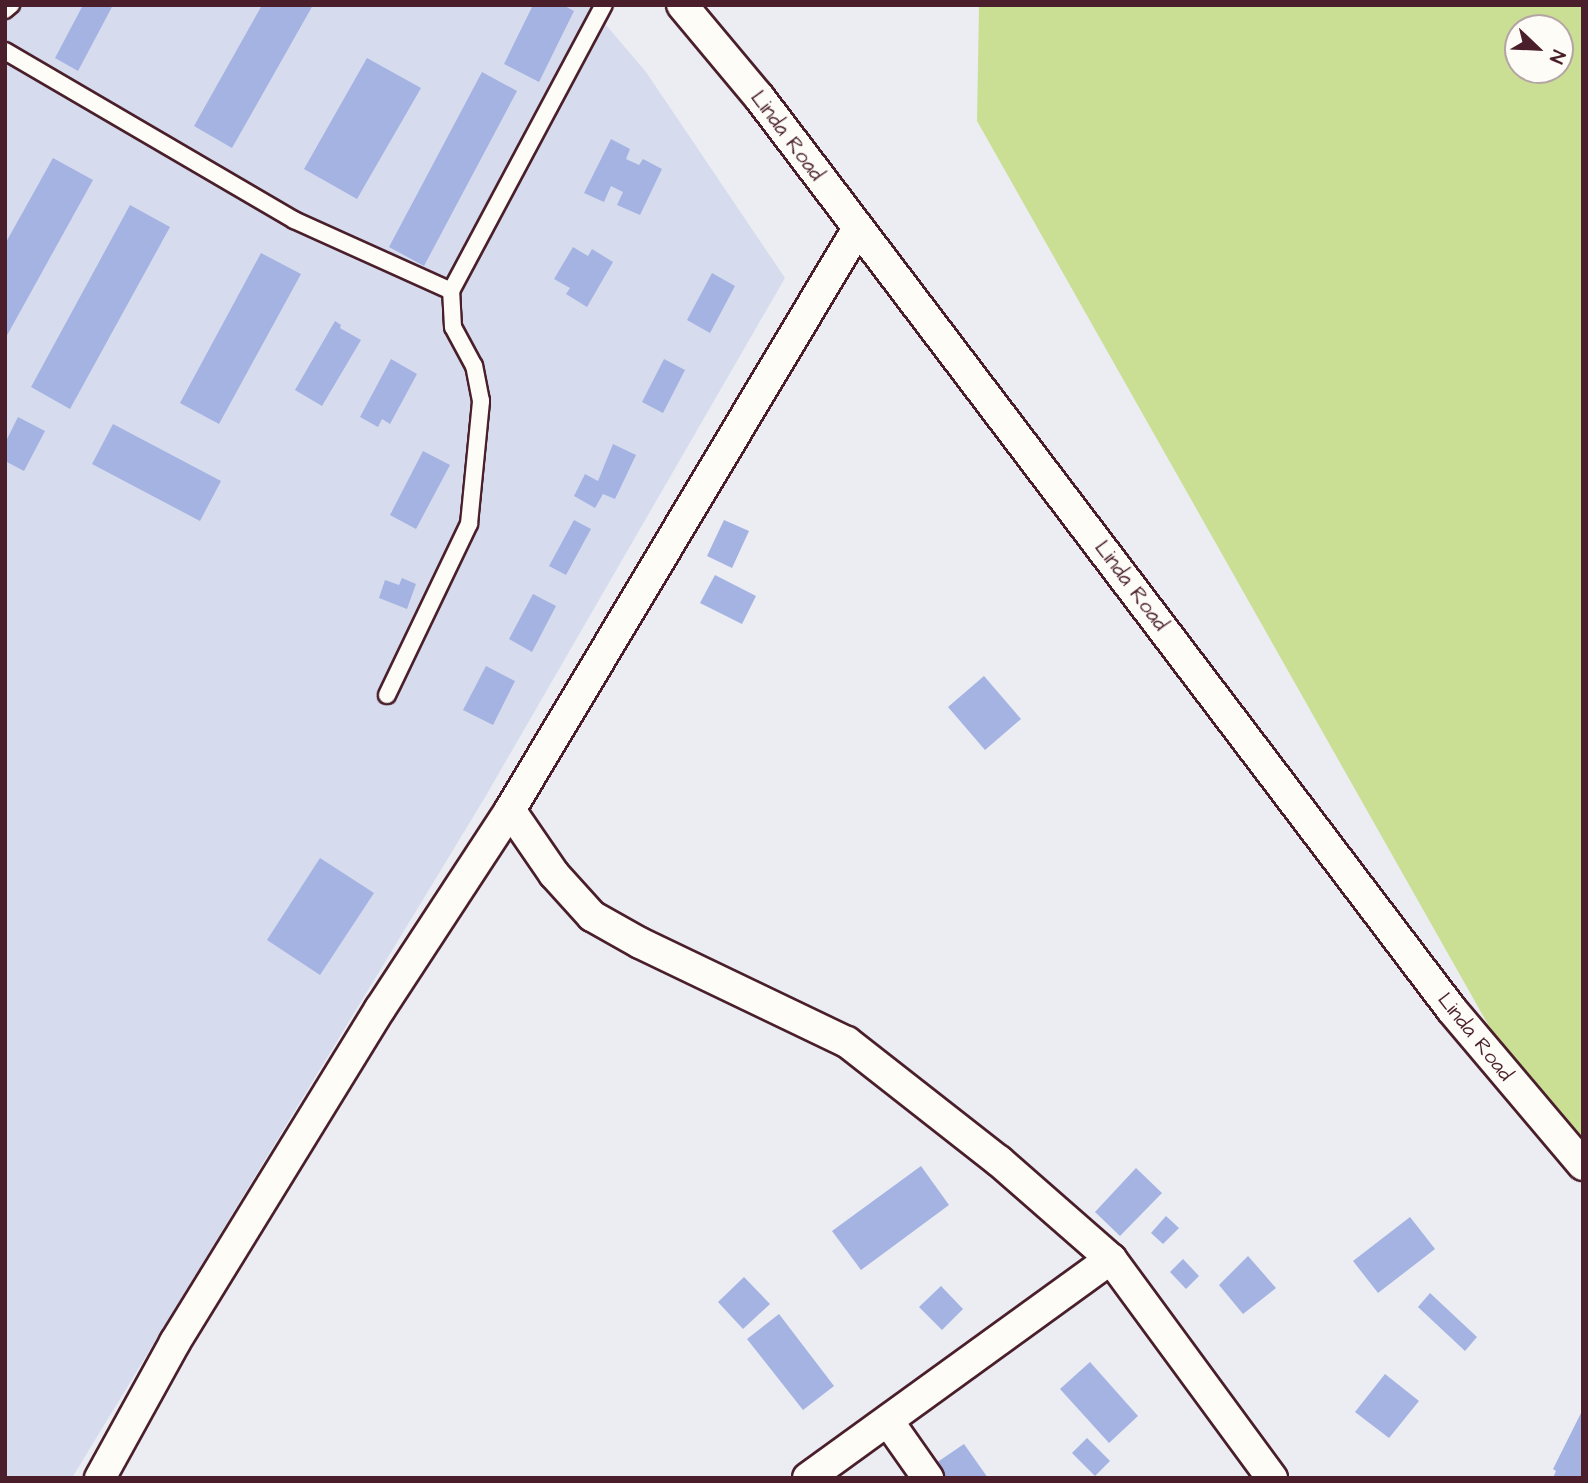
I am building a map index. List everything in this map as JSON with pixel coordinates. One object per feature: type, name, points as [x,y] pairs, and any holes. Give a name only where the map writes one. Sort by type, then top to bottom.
[{"type":"street","name":"Linda Road","points":[[682,5],[759,97],[857,230],[1444,999],[1583,1166]]},
{"type":"street","points":[[100,1478],[175,1342],[380,1009],[510,810],[857,230]]},
{"type":"street","points":[[510,810],[554,874],[592,916],[640,943],[847,1042],[999,1161],[1111,1259],[1272,1478]]},
{"type":"street","points":[[807,1478],[1111,1259]]},
{"type":"street","points":[[888,1421],[928,1478]]},
{"type":"lane","points":[[5,10],[11,5]]},
{"type":"lane","points":[[387,695],[469,524],[481,401],[474,366],[453,327],[451,291],[604,5]]},
{"type":"lane","points":[[5,51],[294,220],[451,291]]},
{"type":"shaded area","points":[[5,5],[589,5],[646,72],[785,278],[484,799],[72,1478],[5,1478]]},
{"type":"green space","points":[[979,5],[1583,5],[1583,1161],[1546,1127],[977,121]]},
{"type":"building","points":[[83,5],[113,5],[78,71],[55,58]]},
{"type":"building","points":[[262,5],[313,5],[232,148],[194,126]]},
{"type":"building","points":[[533,5],[563,5],[574,11],[539,82],[504,64]]},
{"type":"building","points":[[367,58],[421,88],[357,199],[304,169]]},
{"type":"building","points":[[482,72],[517,91],[424,266],[389,247]]},
{"type":"building","points":[[611,139],[630,149],[626,159],[639,165],[643,159],[662,169],[640,215],[617,205],[623,192],[611,186],[604,202],[584,193]]},
{"type":"building","points":[[53,158],[93,180],[5,339],[5,244]]},
{"type":"building","points":[[130,205],[170,227],[70,409],[31,387]]},
{"type":"building","points":[[573,247],[588,256],[592,249],[613,262],[587,307],[566,294],[570,288],[554,279]]},
{"type":"building","points":[[261,253],[301,274],[219,424],[180,403]]},
{"type":"building","points":[[712,273],[735,286],[710,333],[687,320]]},
{"type":"building","points":[[335,321],[341,325],[340,328],[361,340],[322,406],[295,390]]},
{"type":"building","points":[[391,359],[417,374],[390,424],[382,419],[378,427],[360,417]]},
{"type":"building","points":[[664,359],[685,370],[663,413],[642,402]]},
{"type":"building","points":[[18,417],[45,431],[24,471],[5,461],[5,443]]},
{"type":"building","points":[[113,424],[221,481],[200,521],[92,464]]},
{"type":"building","points":[[613,444],[636,455],[615,499],[603,494],[595,508],[574,496],[585,474],[598,481]]},
{"type":"building","points":[[423,451],[450,465],[416,529],[390,515]]},
{"type":"building","points":[[574,520],[591,529],[566,575],[549,566]]},
{"type":"building","points":[[724,520],[749,531],[732,568],[707,556]]},
{"type":"building","points":[[715,575],[756,596],[742,624],[700,603]]},
{"type":"building","points":[[402,578],[416,584],[407,609],[379,598],[385,580],[399,585]]},
{"type":"building","points":[[533,594],[556,606],[532,652],[509,639]]},
{"type":"building","points":[[486,666],[515,681],[493,725],[463,710]]},
{"type":"building","points":[[984,676],[1021,719],[985,750],[948,707]]},
{"type":"building","points":[[320,858],[374,893],[320,975],[267,940]]},
{"type":"building","points":[[921,1166],[949,1205],[861,1270],[832,1231]]},
{"type":"building","points":[[1136,1168],[1162,1193],[1120,1236],[1095,1212]]},
{"type":"building","points":[[1166,1216],[1179,1228],[1163,1244],[1151,1233]]},
{"type":"building","points":[[1410,1217],[1435,1249],[1378,1293],[1353,1261]]},
{"type":"building","points":[[1248,1256],[1276,1288],[1243,1314],[1219,1285]]},
{"type":"building","points":[[1183,1259],[1199,1276],[1186,1289],[1170,1272]]},
{"type":"building","points":[[744,1277],[770,1304],[743,1329],[718,1302]]},
{"type":"building","points":[[941,1286],[963,1309],[942,1330],[919,1307]]},
{"type":"building","points":[[1430,1293],[1477,1337],[1465,1351],[1418,1307]]},
{"type":"building","points":[[779,1314],[834,1386],[803,1410],[747,1339]]},
{"type":"building","points":[[1090,1362],[1138,1416],[1109,1443],[1060,1389]]},
{"type":"building","points":[[1385,1374],[1419,1401],[1389,1438],[1355,1412]]},
{"type":"building","points":[[1583,1409],[1583,1478],[1553,1478],[1556,1471],[1553,1469]]},
{"type":"building","points":[[1087,1438],[1110,1461],[1095,1476],[1072,1453]]},
{"type":"building","points":[[964,1444],[988,1478],[946,1478],[936,1463]]}]
